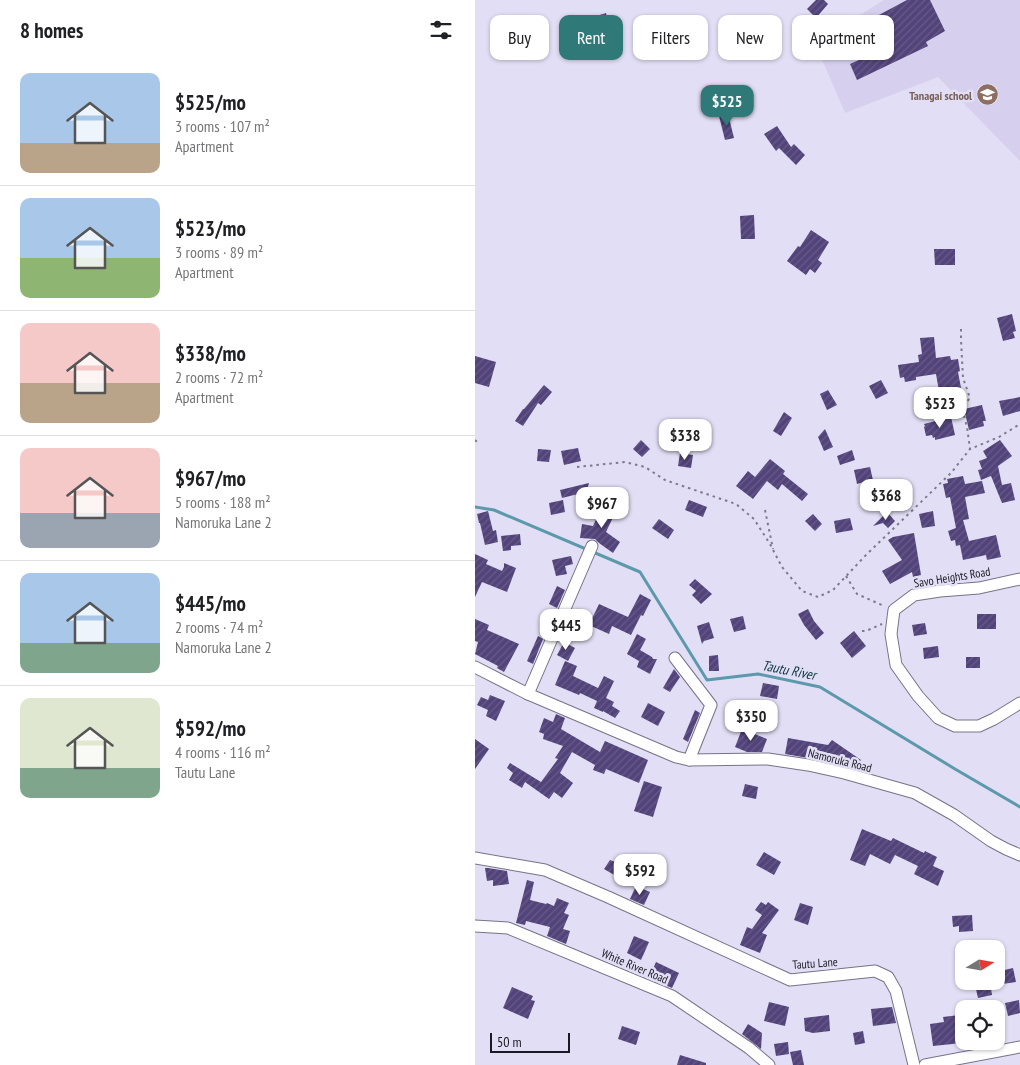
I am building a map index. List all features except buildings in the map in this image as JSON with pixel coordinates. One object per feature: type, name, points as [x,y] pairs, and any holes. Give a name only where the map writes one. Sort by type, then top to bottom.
[{"type":"street","points":[[528,694],[592,546]]},
{"type":"street","name":"Savo Heights Road","points":[[893,614],[914,595],[941,590],[979,588],[1020,579]]},
{"type":"street","points":[[893,614],[891,634],[896,665],[918,696],[938,718],[955,726],[979,726],[995,719],[1020,703]]},
{"type":"street","points":[[675,658],[711,705],[689,760]]},
{"type":"street","name":"Namoruka Road","points":[[475,667],[528,694],[670,755],[689,760],[768,759],[808,765],[915,793],[954,815],[991,841],[1020,854]]},
{"type":"street","name":"Tautu Lane","points":[[475,858],[545,870],[790,980],[875,971],[887,977],[896,991],[914,1065]]},
{"type":"street","name":"White River Road","points":[[475,926],[508,928],[672,996],[749,1048],[769,1065]]},
{"type":"street","points":[[925,1065],[1020,1047]]},
{"type":"path","points":[[961,329],[963,378],[970,398],[962,408],[970,449]]},
{"type":"path","points":[[577,466],[625,462],[645,467],[665,480],[736,504],[754,519],[782,567],[802,591],[819,597],[833,590],[866,555],[951,473],[970,449],[999,437],[1020,424]]},
{"type":"path","points":[[475,440],[478,443]]},
{"type":"path","points":[[765,510],[773,551]]},
{"type":"path","points":[[847,576],[857,594],[893,614],[862,632]]},
{"type":"shaded area","name":"Tanagai school","points":[[884,0],[1020,0],[1020,161],[938,77],[845,113],[822,60],[894,60],[894,15],[860,15]]},
{"type":"waterway","name":"Tautu River","points":[[475,507],[494,510],[640,572],[707,680],[758,674],[820,687],[1020,807]]},
{"type":"place","name":"Tanagai school","points":[[988,95]]}]
